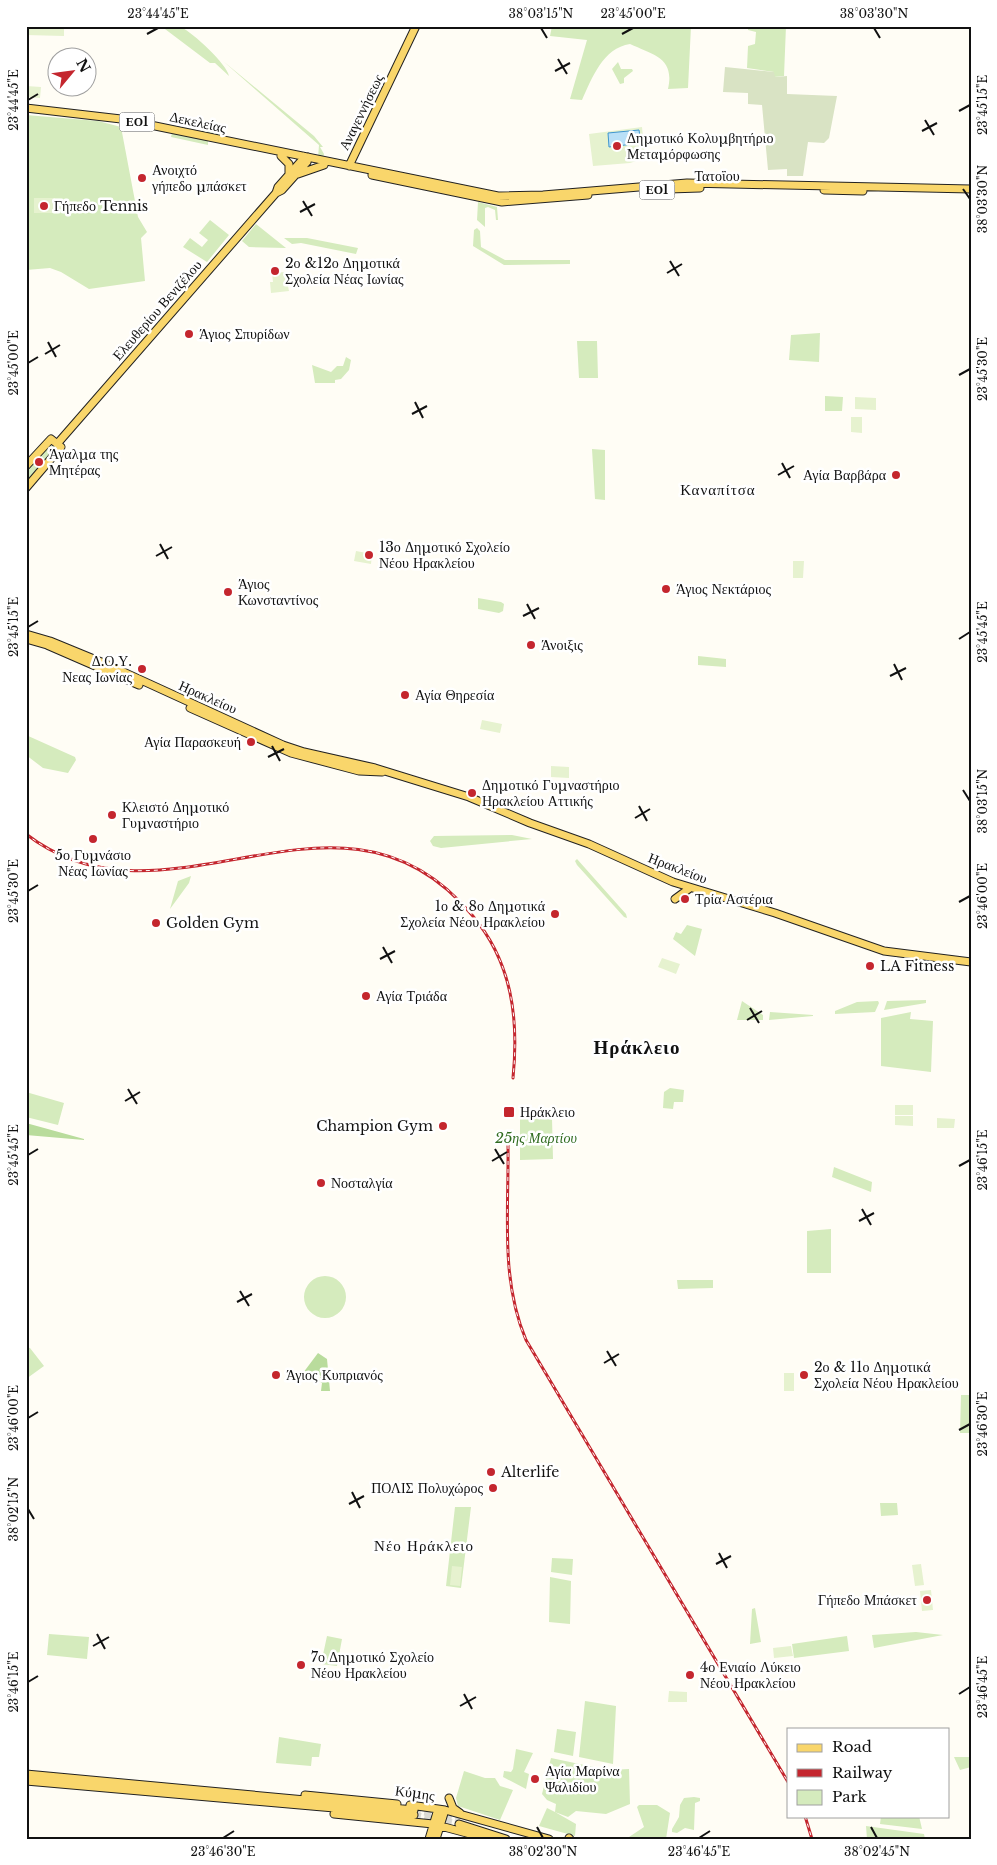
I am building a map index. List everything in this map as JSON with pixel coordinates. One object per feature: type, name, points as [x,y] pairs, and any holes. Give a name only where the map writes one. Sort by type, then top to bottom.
[{"type":"main road","name":"Αναγεννήσεως","points":[[348,168],[396,68],[397,62],[416,26]]},
{"type":"main road","name":"Αναγεννήσεως","points":[[396,68],[401,64],[421,26]]},
{"type":"main road","name":"Δεκελείας","points":[[26,108],[121,119],[348,168]]},
{"type":"main road","name":"Δεκελείας","points":[[246,145],[281,156],[348,168]]},
{"type":"main road","points":[[281,156],[289,164],[290,177],[308,169],[324,165]]},
{"type":"main road","name":"Ελευθερίου Βενιζέλου","points":[[26,488],[56,443],[276,193],[282,190],[305,159]]},
{"type":"main road","name":"Τατοΐου","points":[[348,168],[485,194],[509,196],[687,183],[971,189]]},
{"type":"main road","name":"Τατοΐου","points":[[348,168],[502,202],[686,188],[971,193]]},
{"type":"main road","name":"Ελευθερίου Βενιζέλου","points":[[26,466],[56,443]]},
{"type":"main road","name":"Ηρακλείου","points":[[26,634],[50,641],[106,664],[283,745],[384,772],[489,804],[517,818],[589,844],[690,888],[775,913],[888,952],[971,962]]},
{"type":"main road","name":"Ηρακλείου","points":[[26,639],[47,645],[97,665],[291,753],[359,771],[384,772]]},
{"type":"main road","points":[[675,899],[690,888]]},
{"type":"main road","name":"Κύμης","points":[[29,1772],[275,1801],[305,1810],[420,1822],[435,1826]]},
{"type":"main road","name":"Κύμης","points":[[26,1782],[414,1812]]},
{"type":"main road","name":"Κύμης","points":[[275,1801],[322,1796],[441,1810],[506,1839]]},
{"type":"main road","points":[[449,1798],[461,1820]]},
{"type":"main road","points":[[429,1839],[441,1810]]},
{"type":"main road","name":"Κύμης","points":[[461,1820],[529,1839]]},
{"type":"main road","name":"Κύμης","points":[[461,1820],[549,1839]]},
{"type":"main road","points":[[435,1826],[436,1839]]},
{"type":"main road","points":[[435,1826],[489,1839]]},
{"type":"green space","points":[[26,26],[64,26],[64,36],[26,35]]},
{"type":"green space","points":[[161,26],[179,26],[186,30],[216,57],[229,76],[215,63],[210,63]]},
{"type":"green space","points":[[552,26],[691,26],[688,88],[668,89],[668,70],[661,59],[630,44],[613,51],[600,65],[582,100],[570,99],[587,40],[550,36]]},
{"type":"green space","points":[[748,26],[786,26],[784,76],[774,77],[774,72],[747,68],[748,46],[755,44],[756,32],[748,30]]},
{"type":"green space","points":[[223,61],[314,136],[323,147],[320,147],[324,154],[323,159],[318,158],[319,145]]},
{"type":"green space","points":[[618,62],[621,69],[632,69],[633,71],[624,78],[624,83],[620,84],[612,69]]},
{"type":"green space","points":[[725,67],[774,72],[775,77],[787,76],[787,94],[837,96],[829,138],[824,143],[808,142],[803,176],[787,176],[787,169],[768,170],[762,105],[748,104],[748,93],[723,92]]},
{"type":"green space","points":[[26,86],[41,87],[40,98],[26,97]]},
{"type":"green space","points":[[26,115],[98,121],[121,127],[138,217],[147,232],[141,238],[145,281],[89,289],[61,272],[50,268],[26,270]]},
{"type":"green space","points":[[203,120],[225,125],[223,136],[202,131]]},
{"type":"green space","name":"Δημοτικό Κολυμβητήριο Μεταμόρφωσης","points":[[642,127],[645,158],[630,163],[593,166],[589,134]]},
{"type":"green space","points":[[172,133],[208,141],[208,145],[171,137]]},
{"type":"green space","name":"Γήπεδο Tennis","points":[[34,198],[55,198],[55,213],[34,213]]},
{"type":"green space","points":[[478,202],[497,207],[498,220],[496,220],[495,210],[488,207],[485,208],[485,227],[477,220]]},
{"type":"green space","points":[[210,220],[229,235],[207,262],[183,247],[190,238],[202,247],[208,240],[199,233]]},
{"type":"green space","points":[[256,224],[286,248],[249,247],[242,241]]},
{"type":"green space","points":[[477,228],[480,231],[481,247],[505,260],[570,260],[570,264],[504,265],[473,246],[474,230]]},
{"type":"green space","points":[[284,238],[307,238],[358,248],[356,254],[301,243],[292,244]]},
{"type":"green space","points":[[285,272],[289,291],[271,293],[270,282],[273,282],[272,273]]},
{"type":"green space","points":[[820,333],[819,362],[789,360],[791,335]]},
{"type":"green space","points":[[577,341],[597,341],[598,378],[579,378]]},
{"type":"green space","points":[[346,357],[351,360],[349,370],[341,379],[335,380],[335,383],[315,383],[312,365],[331,372],[337,366],[343,366]]},
{"type":"green space","points":[[825,396],[843,397],[842,411],[825,411]]},
{"type":"green space","points":[[855,397],[876,398],[876,410],[855,409]]},
{"type":"green space","points":[[851,417],[862,417],[862,433],[851,432]]},
{"type":"green space","points":[[50,444],[56,450],[26,484],[26,472]]},
{"type":"green space","points":[[592,449],[605,450],[605,500],[595,499]]},
{"type":"green space","points":[[356,551],[372,554],[371,564],[354,561]]},
{"type":"green space","points":[[793,561],[804,561],[803,578],[793,578]]},
{"type":"green space","points":[[478,598],[501,602],[504,604],[503,611],[499,613],[478,609]]},
{"type":"green space","points":[[698,656],[726,659],[726,667],[698,665]]},
{"type":"green space","points":[[482,720],[502,724],[500,733],[480,729]]},
{"type":"green space","points":[[26,735],[75,757],[76,760],[68,773],[43,768],[26,755]]},
{"type":"green space","points":[[551,766],[569,767],[569,778],[551,777]]},
{"type":"green space","points":[[512,835],[532,839],[441,848],[433,846],[430,841],[434,836]]},
{"type":"green space","points":[[577,859],[626,914],[627,918],[577,865],[575,861]]},
{"type":"green space","points":[[191,876],[189,883],[170,909],[178,881]]},
{"type":"green space","points":[[687,925],[702,929],[695,956],[673,939],[676,932],[681,934]]},
{"type":"green space","points":[[662,958],[680,964],[676,974],[658,967]]},
{"type":"green space","points":[[926,1000],[926,1003],[884,1010],[887,1001]]},
{"type":"green space","points":[[742,1001],[763,1015],[763,1020],[737,1020]]},
{"type":"green space","points":[[878,1001],[875,1012],[835,1014],[835,1011],[857,1002]]},
{"type":"green space","points":[[770,1012],[813,1015],[813,1016],[769,1020]]},
{"type":"green space","points":[[911,1012],[910,1019],[933,1021],[931,1072],[881,1066],[881,1018]]},
{"type":"green space","points":[[670,1088],[684,1090],[683,1102],[674,1102],[673,1109],[663,1108],[664,1092]]},
{"type":"green space","points":[[26,1092],[64,1103],[58,1125],[26,1117]]},
{"type":"green space","points":[[895,1105],[913,1105],[913,1115],[895,1115]]},
{"type":"green space","name":"25ης Μαρτίου","points":[[520,1116],[552,1118],[553,1159],[520,1160]]},
{"type":"green space","points":[[895,1116],[913,1116],[913,1126],[895,1125]]},
{"type":"green space","points":[[937,1118],[955,1119],[954,1128],[937,1128]]},
{"type":"green space","points":[[26,1123],[84,1139],[84,1140],[26,1135]]},
{"type":"green space","points":[[834,1167],[872,1182],[871,1192],[832,1177]]},
{"type":"green space","points":[[831,1229],[831,1273],[807,1273],[807,1231]]},
{"type":"green space","points":[[321,1276],[329,1276],[340,1282],[346,1297],[340,1312],[329,1318],[321,1318],[310,1312],[304,1301],[304,1293],[310,1282]]},
{"type":"green space","points":[[677,1280],[713,1280],[713,1288],[678,1289]]},
{"type":"green space","points":[[26,1347],[30,1348],[44,1366],[26,1379]]},
{"type":"green space","points":[[318,1353],[327,1359],[330,1391],[321,1391],[322,1383],[319,1381],[321,1376],[313,1371],[307,1380],[300,1377]]},
{"type":"green space","points":[[784,1373],[794,1373],[794,1391],[784,1391]]},
{"type":"green space","points":[[961,1395],[971,1395],[971,1433],[960,1433]]},
{"type":"green space","points":[[880,1503],[897,1503],[898,1515],[881,1516]]},
{"type":"green space","points":[[455,1507],[471,1507],[461,1588],[446,1586]]},
{"type":"green space","points":[[552,1558],[573,1559],[572,1575],[551,1572]]},
{"type":"green space","points":[[921,1564],[924,1585],[915,1586],[912,1565]]},
{"type":"green space","points":[[452,1566],[462,1567],[460,1586],[450,1585]]},
{"type":"green space","points":[[550,1577],[571,1581],[570,1624],[549,1622]]},
{"type":"green space","name":"Γήπεδο Μπάσκετ","points":[[931,1590],[933,1610],[922,1611],[920,1591]]},
{"type":"green space","points":[[755,1608],[761,1642],[750,1644],[752,1609]]},
{"type":"green space","points":[[916,1632],[943,1635],[874,1648],[872,1635]]},
{"type":"green space","points":[[49,1634],[89,1637],[87,1659],[47,1655]]},
{"type":"green space","points":[[327,1636],[342,1639],[337,1666],[321,1664]]},
{"type":"green space","points":[[847,1636],[849,1651],[794,1658],[792,1644]]},
{"type":"green space","points":[[791,1646],[793,1656],[774,1658],[773,1648]]},
{"type":"green space","points":[[669,1691],[687,1692],[687,1702],[668,1702]]},
{"type":"green space","points":[[585,1701],[616,1706],[613,1764],[579,1757]]},
{"type":"green space","points":[[557,1729],[576,1732],[573,1756],[554,1752]]},
{"type":"green space","points":[[279,1737],[321,1744],[319,1757],[312,1757],[311,1766],[276,1763]]},
{"type":"green space","points":[[516,1749],[533,1753],[524,1772],[529,1774],[526,1789],[503,1777],[504,1771],[511,1772],[513,1769]]},
{"type":"green space","points":[[954,1757],[971,1757],[971,1767],[960,1770]]},
{"type":"green space","points":[[551,1758],[608,1770],[629,1769],[630,1804],[606,1814],[576,1811],[568,1817],[555,1812],[556,1804],[547,1800],[542,1794]]},
{"type":"green space","points":[[464,1771],[485,1778],[495,1778],[500,1786],[513,1790],[500,1820],[458,1806],[456,1798]]},
{"type":"green space","points":[[684,1798],[700,1798],[700,1801],[695,1803],[694,1830],[685,1828],[677,1833],[672,1832],[679,1817],[680,1805]]},
{"type":"green space","points":[[639,1805],[657,1805],[670,1813],[666,1839],[626,1839],[644,1827],[637,1807]]},
{"type":"green space","points":[[547,1808],[576,1824],[575,1836],[539,1826]]},
{"type":"green space","points":[[881,1818],[919,1818],[922,1829],[880,1824]]},
{"type":"green space","points":[[866,1826],[924,1834],[925,1839],[867,1839]]},
{"type":"water","points":[[639,130],[641,143],[609,147],[608,133]]},
{"type":"tunnel","points":[[414,1810],[460,1819]]},
{"type":"tunnel","points":[[414,1815],[459,1824]]},
{"type":"railway","points":[[26,834],[81,863],[137,871],[195,866],[310,849],[367,851],[421,870],[472,915],[496,952],[510,992],[513,1012],[515,1034],[513,1078]]},
{"type":"railway","points":[[508,1145],[507,1220],[509,1269],[512,1293],[526,1340],[787,1780]]},
{"type":"railway","points":[[806,1818],[812,1839]]},
{"type":"place","name":"Δημοτικό Κολυμβητήριο Μεταμόρφωσης","points":[[617,146]]},
{"type":"place","name":"Ανοιχτό γήπεδο μπάσκετ","points":[[142,178]]},
{"type":"place","name":"Γήπεδο Tennis","points":[[44,206]]},
{"type":"place","name":"2ο &12ο Δημοτικά Σχολεία Νέας Ιωνίας","points":[[275,271]]},
{"type":"place","name":"Άγιος Σπυρίδων","points":[[189,334]]},
{"type":"place","name":"Άγαλμα της Μητέρας","points":[[39,462]]},
{"type":"place","name":"Αγία Βαρβάρα","points":[[896,475]]},
{"type":"place","name":"13ο Δημοτικό Σχολείο Νέου Ηρακλείου","points":[[369,555]]},
{"type":"place","name":"Άγιος Νεκτάριος","points":[[666,589]]},
{"type":"place","name":"Άγιος Κωνσταντίνος","points":[[228,592]]},
{"type":"place","name":"Άνοιξις","points":[[531,645]]},
{"type":"place","name":"Δ.Ο.Υ. Νεας Ιωνίας","points":[[142,669]]},
{"type":"place","name":"Αγία Θηρεσία","points":[[405,695]]},
{"type":"place","name":"Αγία Παρασκευή","points":[[251,742]]},
{"type":"place","name":"Δημοτικό Γυμναστήριο Ηρακλείου Αττικής","points":[[472,793]]},
{"type":"place","name":"Κλειστό Δημοτικό Γυμναστήριο","points":[[112,815]]},
{"type":"place","name":"5ο Γυμνάσιο Νέας Ιωνίας","points":[[93,839]]},
{"type":"place","name":"Τρία Αστέρια","points":[[685,899]]},
{"type":"place","name":"1ο & 8ο Δημοτικά Σχολεία Νέου Ηρακλείου","points":[[555,914]]},
{"type":"place","name":"Golden Gym","points":[[156,923]]},
{"type":"place","name":"LA Fitness","points":[[870,966]]},
{"type":"place","name":"Αγία Τριάδα","points":[[366,996]]},
{"type":"place","name":"Ηράκλειο","points":[[509,1112]]},
{"type":"place","name":"Champion Gym","points":[[443,1126]]},
{"type":"place","name":"Νοσταλγία","points":[[321,1183]]},
{"type":"place","name":"Άγιος Κυπριανός","points":[[276,1375]]},
{"type":"place","name":"2ο & 11ο Δημοτικά Σχολεία Νέου Ηρακλείου","points":[[804,1375]]},
{"type":"place","name":"Alterlife","points":[[491,1472]]},
{"type":"place","name":"ΠΟΛΙΣ Πολυχώρος","points":[[493,1488]]},
{"type":"place","name":"Γήπεδο Μπάσκετ","points":[[927,1600]]},
{"type":"place","name":"7ο Δημοτικό Σχολείο Νέου Ηρακλείου","points":[[301,1665]]},
{"type":"place","name":"4ο Ενιαίο Λύκειο Νέου Ηρακλείου","points":[[690,1675]]},
{"type":"place","name":"Αγία Μαρίνα Ψαλιδίου","points":[[535,1779]]},
{"type":"district","name":"Καναπίτσα","points":[[718,490]]},
{"type":"district","name":"Ηράκλειο","points":[[637,1047]]},
{"type":"district","name":"Νέο Ηράκλειο","points":[[424,1546]]}]
